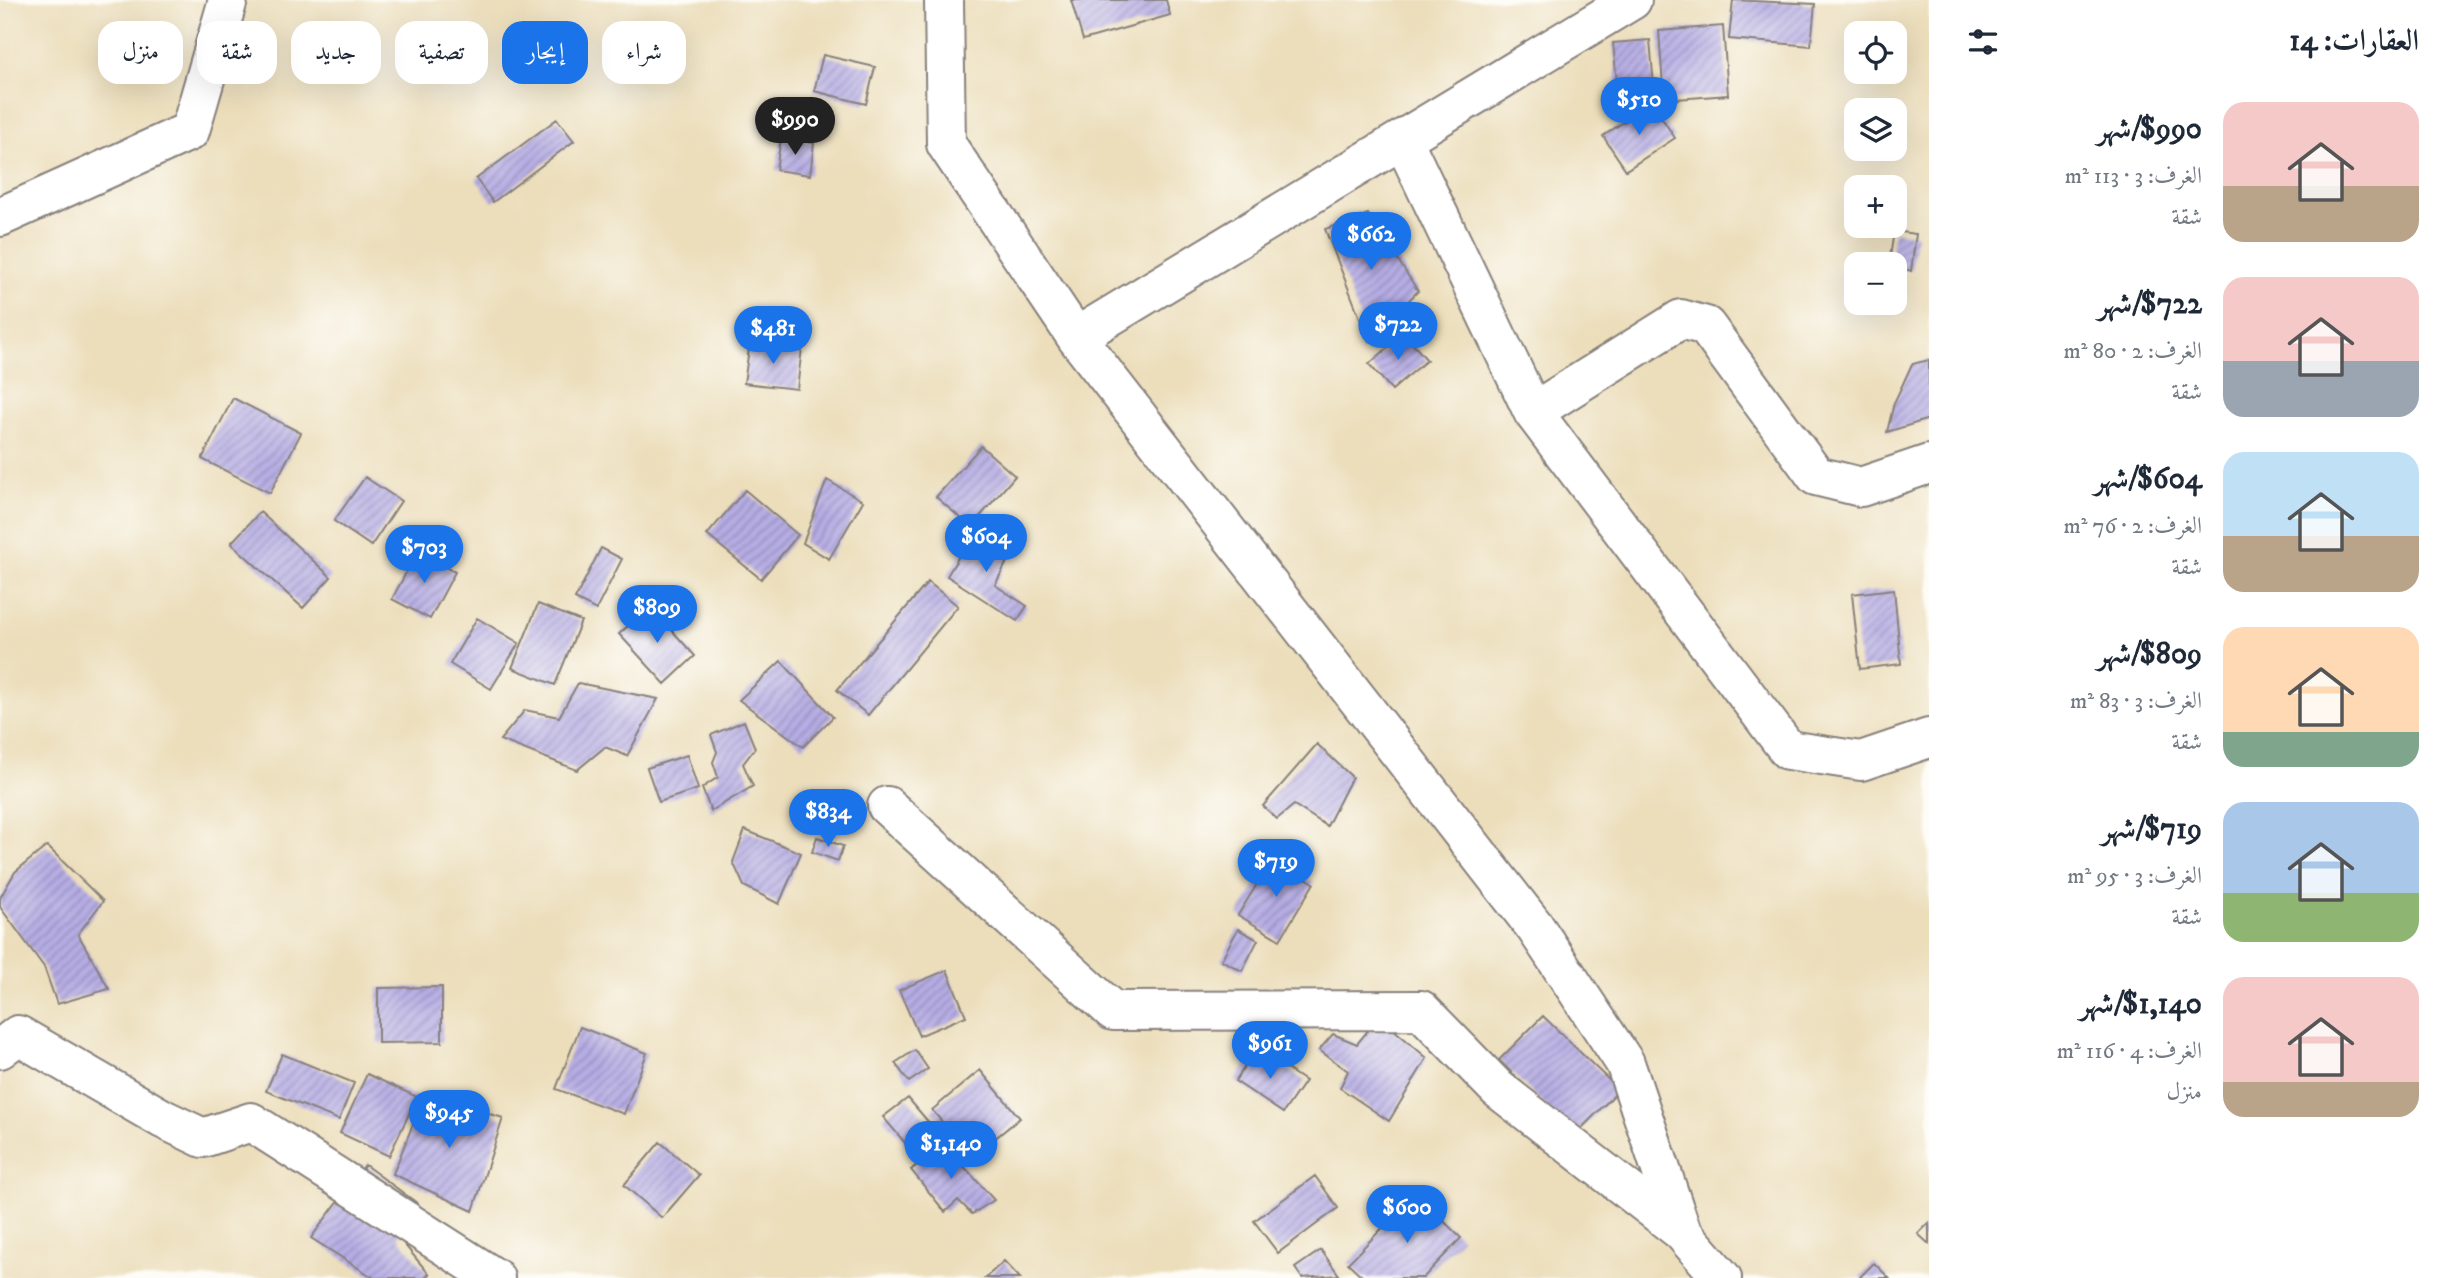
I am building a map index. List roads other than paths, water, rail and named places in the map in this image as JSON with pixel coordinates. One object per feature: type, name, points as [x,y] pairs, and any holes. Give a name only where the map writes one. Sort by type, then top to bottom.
[{"type":"street","points":[[0,217],[190,131],[228,0]]},
{"type":"street","points":[[944,0],[946,144],[1076,337],[1535,927],[1625,1062],[1682,1232]]},
{"type":"street","points":[[1076,337],[1632,0]]},
{"type":"street","points":[[1403,140],[1533,412],[1788,750],[1861,761],[1929,738]]},
{"type":"street","points":[[1533,412],[1681,319],[1706,326],[1816,476],[1861,487],[1929,464]]},
{"type":"street","points":[[887,806],[1113,1011],[1420,1010],[1498,1089],[1682,1232],[1721,1278]]},
{"type":"street","points":[[0,1049],[18,1035],[163,1119],[203,1138],[251,1122],[495,1278]]}]
